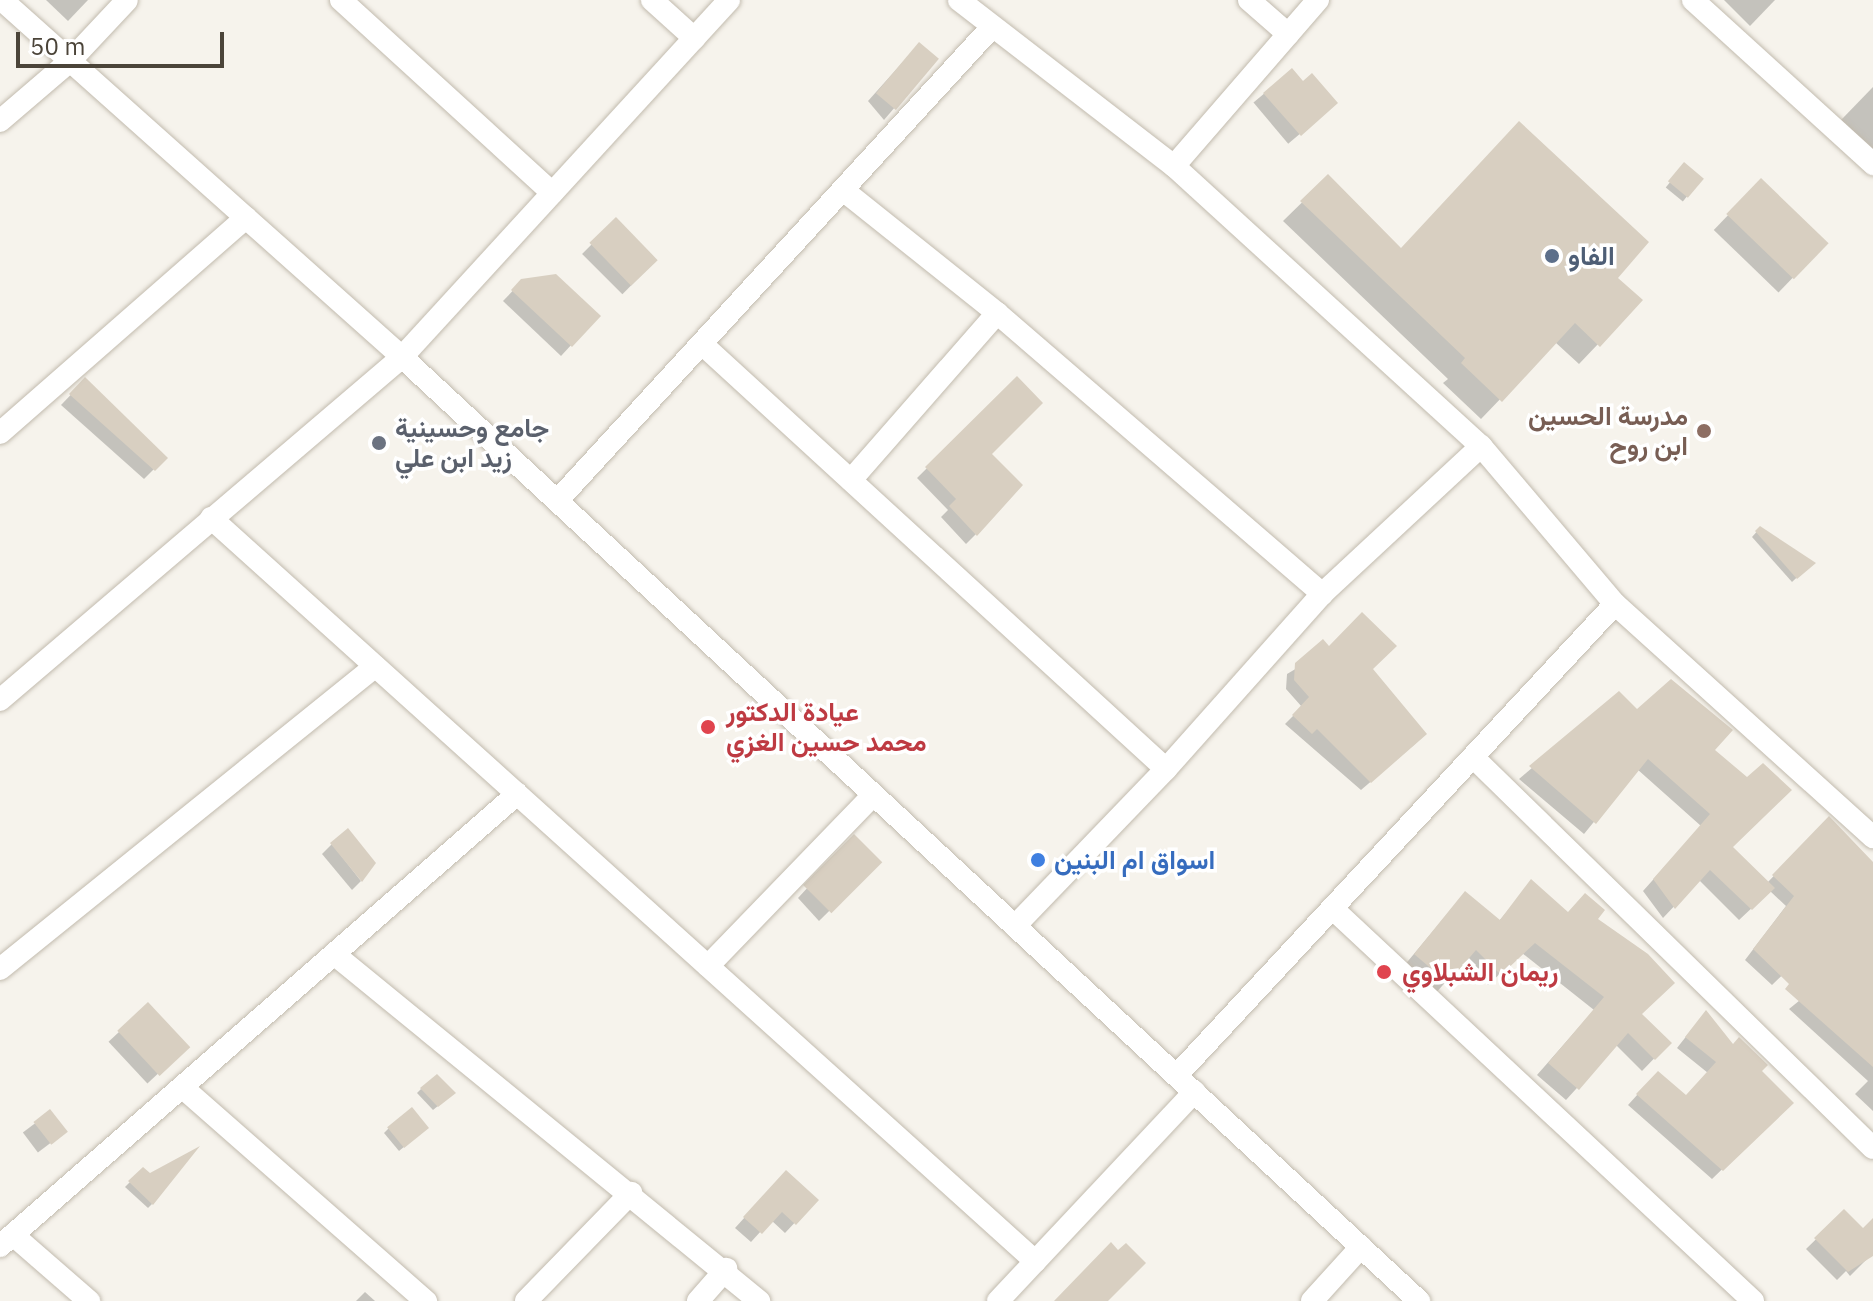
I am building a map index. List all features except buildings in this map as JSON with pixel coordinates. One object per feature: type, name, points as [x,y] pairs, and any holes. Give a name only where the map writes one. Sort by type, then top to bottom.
[{"type":"street","points":[[2,0],[402,357],[1419,1301]]},
{"type":"street","points":[[0,121],[70,61],[127,0]]},
{"type":"street","points":[[341,0],[552,193]]},
{"type":"street","points":[[652,0],[694,38]]},
{"type":"street","points":[[0,700],[402,357],[729,0]]},
{"type":"street","points":[[959,0],[1174,166],[1481,446],[1615,604],[1873,837]]},
{"type":"street","points":[[1249,0],[1288,34]]},
{"type":"street","points":[[1174,166],[1318,0]]},
{"type":"street","points":[[1693,0],[1873,164]]},
{"type":"street","points":[[557,501],[992,27]]},
{"type":"street","points":[[843,190],[997,313],[1322,594]]},
{"type":"street","points":[[0,433],[246,218]]},
{"type":"street","points":[[851,480],[997,313]]},
{"type":"street","points":[[702,344],[1166,769]]},
{"type":"street","points":[[1015,926],[1166,769],[1322,594],[1481,446]]},
{"type":"street","points":[[211,518],[1035,1261]]},
{"type":"street","points":[[1177,1075],[1615,604]]},
{"type":"street","points":[[0,969],[375,666]]},
{"type":"street","points":[[1473,757],[1873,1148]]},
{"type":"street","points":[[89,1301],[7,1241],[517,794]]},
{"type":"street","points":[[708,966],[873,795]]},
{"type":"street","points":[[1332,908],[1753,1301]]},
{"type":"street","points":[[334,954],[726,1269],[759,1301]]},
{"type":"street","points":[[182,1087],[426,1301]]},
{"type":"street","points":[[998,1301],[1194,1092]]},
{"type":"street","points":[[526,1301],[631,1193]]},
{"type":"street","points":[[1312,1301],[1361,1247]]},
{"type":"street","points":[[698,1301],[726,1269]]},
{"type":"place","name":"الفاو","points":[[1552,256]]},
{"type":"place","name":"مدرسة الحسين ابن روح","points":[[1704,431]]},
{"type":"place","name":"جامع وحسينية زيد ابن علي","points":[[379,443]]},
{"type":"place","name":"عيادة الدكتور محمد حسين الغزي","points":[[708,727]]},
{"type":"place","name":"اسواق ام البنين","points":[[1038,860]]},
{"type":"place","name":"ريمان الشبلاوي","points":[[1384,972]]}]
